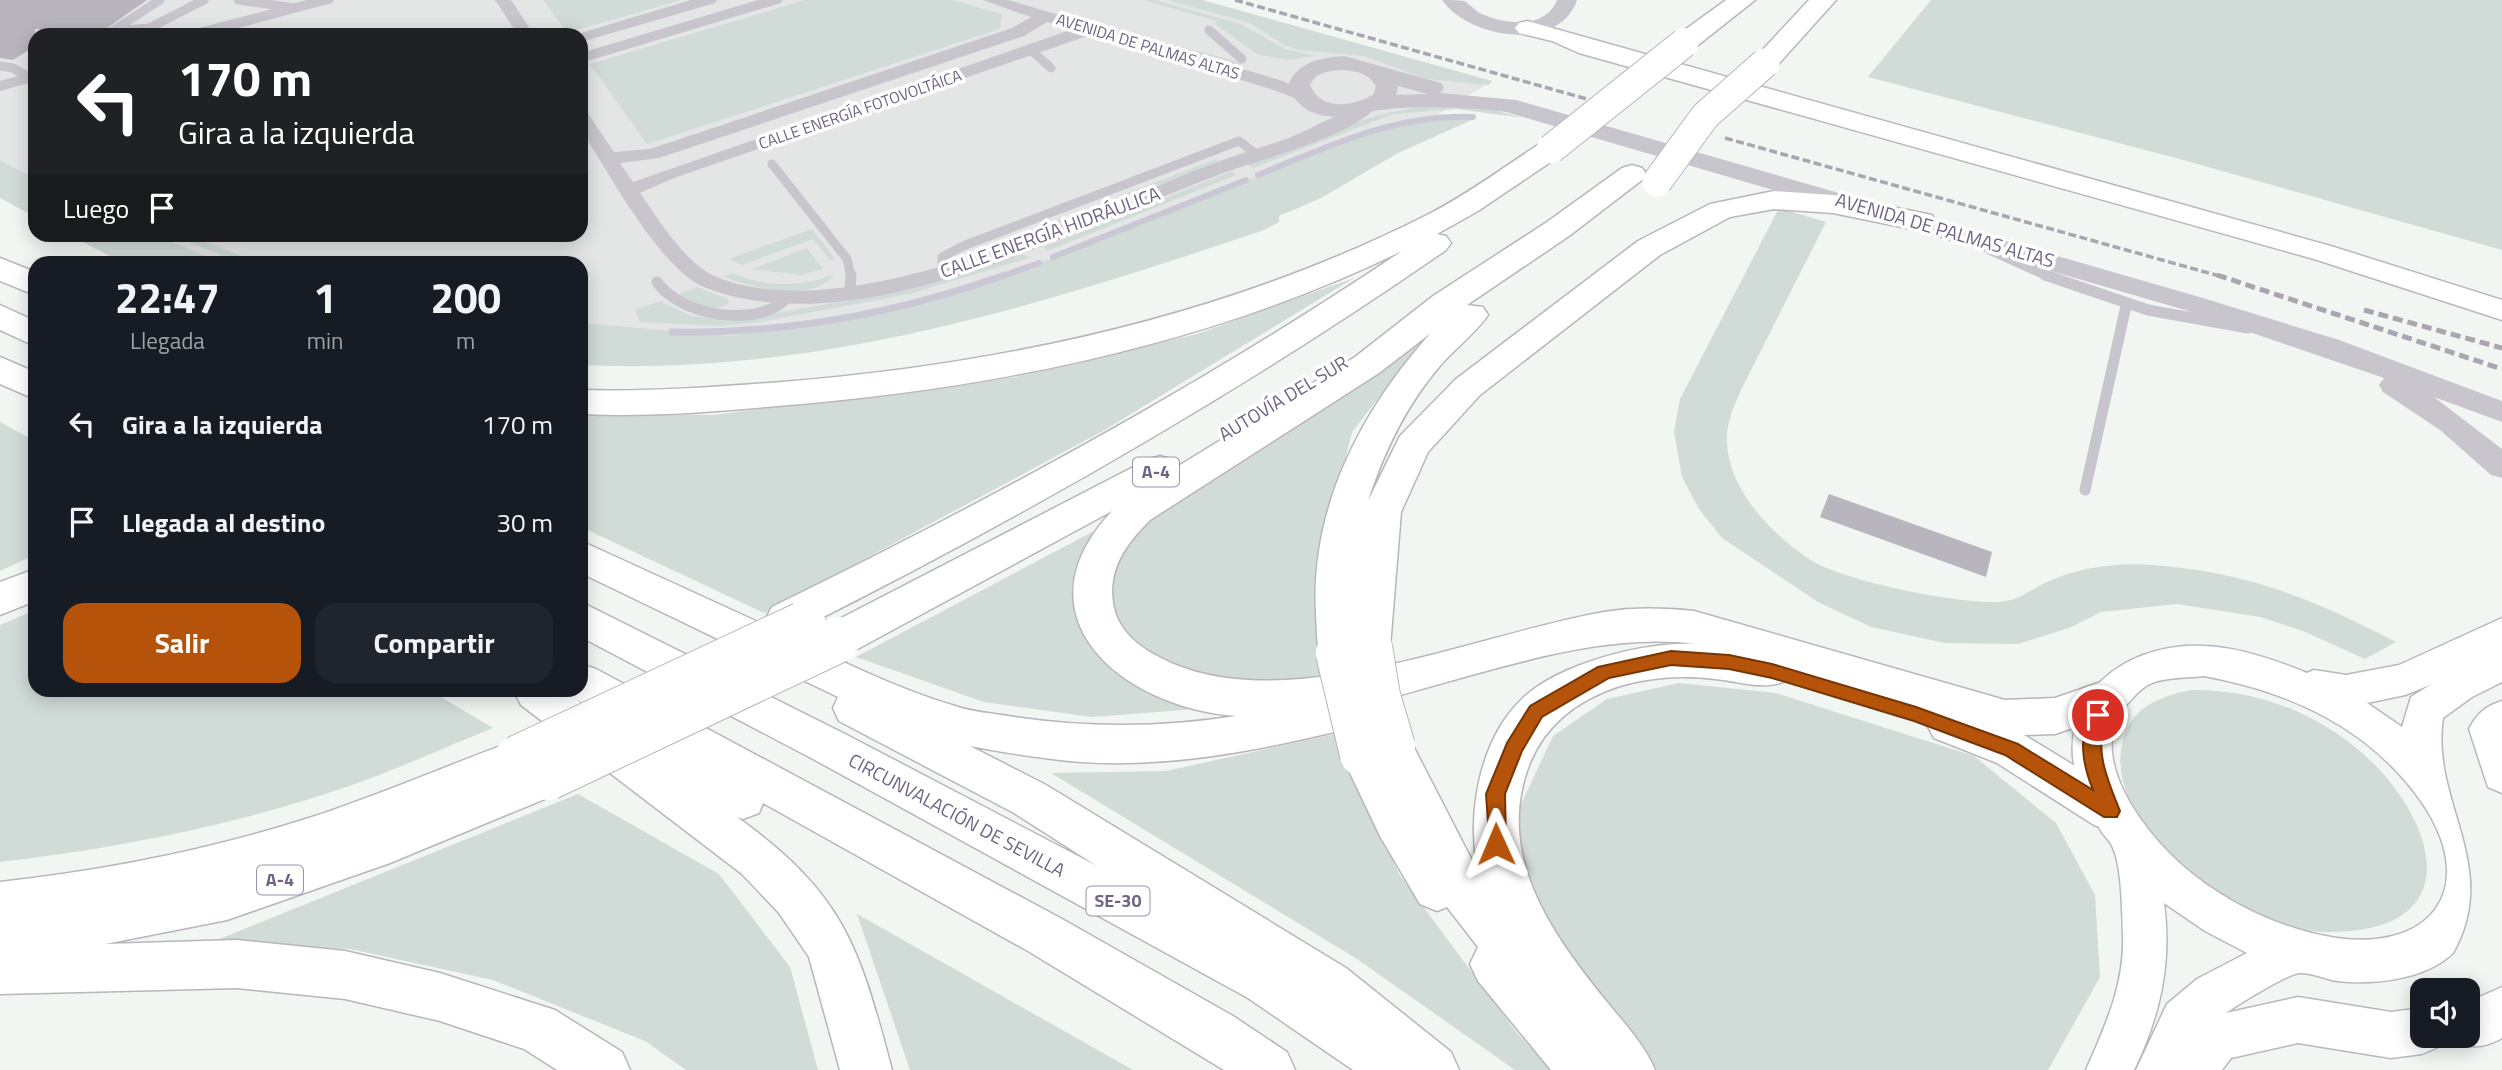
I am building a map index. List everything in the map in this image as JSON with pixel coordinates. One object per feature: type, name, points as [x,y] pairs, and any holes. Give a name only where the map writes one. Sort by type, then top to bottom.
[{"type":"highway","points":[[0,904],[78,895],[201,870],[274,850],[522,762],[809,628],[1050,495],[1201,407],[1384,292],[1562,153],[1695,45],[1745,0]]},
{"type":"highway","points":[[1584,1070],[1543,1025],[1444,899],[1396,822],[1354,650],[1335,588],[1354,483],[1381,424],[1410,378],[1439,341],[1645,178],[1705,116],[1765,63],[1823,0]]},
{"type":"highway","points":[[588,402],[625,404],[827,392],[1009,366],[1183,323],[1305,283],[1441,221],[1562,153]]},
{"type":"highway","name":"AUTOVÍA DEL SUR","points":[[809,628],[1176,461],[1467,289],[1645,178]]},
{"type":"highway","points":[[1354,650],[1382,512],[1413,445],[1479,379],[1649,248],[1721,210],[1774,201],[1833,204],[1936,227]]},
{"type":"highway","points":[[1467,289],[1367,365],[1138,509],[1115,530],[1099,556],[1091,581],[1093,606],[1101,632],[1121,653],[1147,675],[1183,690],[1254,699],[1331,692],[1604,628],[1671,624],[1694,627],[1752,643],[2005,718],[2055,716],[2104,699]]},
{"type":"highway","points":[[0,316],[28,331]]},
{"type":"highway","points":[[0,369],[28,383]]},
{"type":"highway","points":[[588,559],[677,598],[806,663],[949,723],[1048,743],[1187,742],[1265,730],[1347,711],[1506,664],[1615,640],[1698,638],[1752,643]]},
{"type":"highway","points":[[588,569],[1030,799],[1328,985],[1433,1070]]},
{"type":"highway","points":[[0,587],[28,576]]},
{"type":"highway","points":[[0,599],[28,587]]},
{"type":"highway","name":"CIRCUNVALACIÓN DE SEVILLA","points":[[588,622],[830,747],[1266,981],[1397,1070]]},
{"type":"highway","name":"A-4","points":[[0,941],[227,898],[374,848],[522,762],[809,628]]},
{"type":"highway","points":[[1629,1070],[1531,938],[1508,889],[1496,844],[1496,794],[1514,748],[1536,712],[1570,689],[1605,672],[1671,658],[1729,662],[1772,671],[1961,729],[2012,750],[2122,828]]},
{"type":"highway","points":[[588,685],[1045,935],[1215,1034],[1269,1070]]},
{"type":"highway","points":[[541,697],[758,859],[791,890],[826,939],[845,990],[866,1070]]},
{"type":"highway","points":[[545,697],[746,801],[918,867]]},
{"type":"highway","points":[[1378,751],[1462,889],[1549,999],[1618,1070]]},
{"type":"highway","points":[[0,888],[79,880],[271,837],[346,812],[522,762]]},
{"type":"highway","points":[[0,970],[237,964],[345,975],[440,997],[537,1028],[604,1070]]},
{"type":"main road","points":[[1565,6],[1579,24],[1603,34],[2068,172],[2502,310]]},
{"type":"main road","points":[[1527,27],[1560,36],[1588,48],[2068,172],[2343,236],[2502,285]]},
{"type":"main road","points":[[2110,1070],[2128,1035],[2144,983],[2147,950],[2122,828],[2094,769],[2091,730],[2104,699],[2129,677],[2163,664],[2204,661],[2251,668],[2301,684],[2346,691],[2405,679],[2502,633]]},
{"type":"main road","points":[[2122,828],[2178,888],[2234,925],[2296,950],[2360,961],[2414,954],[2452,930],[2470,893],[2466,847],[2424,764],[2419,734],[2425,709],[2458,685],[2502,665]]},
{"type":"main road","points":[[2301,684],[2356,714],[2405,753],[2443,799]]},
{"type":"main road","points":[[2502,717],[2490,729],[2502,775]]},
{"type":"main road","points":[[2160,1070],[2183,1020],[2213,995],[2296,950]]},
{"type":"main road","points":[[2480,1024],[2502,1009]]},
{"type":"main road","points":[[2192,1070],[2218,1038],[2298,1020],[2391,1035],[2410,1033]]},
{"type":"street","points":[[219,28],[326,0]]},
{"type":"street","points":[[503,0],[521,28]]},
{"type":"street","points":[[588,35],[709,0]]},
{"type":"street","points":[[588,56],[775,0]]},
{"type":"street","name":"AVENIDA DE PALMAS ALTAS","points":[[992,0],[1277,85],[1337,110],[1454,99],[1508,105],[2194,304],[2329,347],[2502,412]]},
{"type":"street","points":[[1448,4],[1487,24],[1527,27],[1543,24],[1565,6]]},
{"type":"street","name":"AVENIDA DE PALMAS ALTAS","points":[[1044,14],[1076,13],[1279,69],[1308,71],[1324,65],[1344,63],[1428,87],[1538,101],[2190,291],[2330,336],[2502,398]]},
{"type":"street","name":"CALLE ENERGÍA FOTOVOLTÁICA","points":[[609,158],[652,154],[1018,32],[1044,14],[1076,13]]},
{"type":"street","name":"CALLE ENERGÍA FOTOVOLTÁICA","points":[[631,190],[667,174],[1090,29]]},
{"type":"street","points":[[1306,99],[1298,85],[1308,71]]},
{"type":"street","points":[[1372,105],[1387,92],[1387,86],[1379,74]]},
{"type":"street","points":[[0,86],[28,78]]},
{"type":"street","name":"CALLE ENERGÍA HIDRÁULICA","points":[[1261,152],[1299,125],[1306,99]]},
{"type":"street","name":"CALLE ENERGÍA HIDRÁULICA","points":[[588,126],[673,253],[694,272],[732,290],[786,299],[804,299],[850,292],[942,265],[1028,244],[1261,152],[1345,122],[1372,105]]},
{"type":"street","points":[[2194,304],[2378,376],[2447,419],[2479,443],[2502,467]]},
{"type":"lane","points":[[117,28],[160,0]]},
{"type":"lane","points":[[147,28],[169,23],[204,0]]},
{"type":"lane","points":[[238,0],[295,8]]},
{"type":"lane","points":[[1209,30],[1217,34],[1242,60]]},
{"type":"lane","points":[[1032,51],[1051,68]]},
{"type":"lane","points":[[0,66],[28,75]]},
{"type":"lane","points":[[942,265],[963,246],[1239,141],[1261,152]]},
{"type":"lane","points":[[772,164],[847,259],[851,275],[850,292]]},
{"type":"lane","points":[[1936,227],[2015,263],[2107,295],[2126,306],[2156,309],[2201,323],[2259,329]]},
{"type":"lane","points":[[657,282],[677,303],[710,314],[769,310],[778,307],[786,299]]},
{"type":"lane","points":[[2085,490],[2126,306]]},
{"type":"shaded area","points":[[0,0],[543,0],[563,28],[28,28],[28,208],[0,194]]},
{"type":"shaded area","points":[[543,0],[682,0],[584,28],[563,28]]},
{"type":"shaded area","points":[[682,0],[804,0],[591,64],[1002,14],[953,0],[1202,0],[1492,81],[1353,167],[914,311],[588,360],[588,256],[118,256],[91,242],[588,242],[588,28],[584,28]]},
{"type":"shaded area","points":[[804,0],[953,0],[1002,14],[1000,29],[647,144],[590,64]]},
{"type":"shaded area","points":[[1143,0],[1155,0],[1241,24],[1285,49],[1316,56],[1288,60],[1257,54],[1215,24],[1217,21]]},
{"type":"shaded area","points":[[1167,0],[1202,0],[1492,81],[1489,85],[1427,79],[1363,56],[1299,50],[1284,45],[1250,23]]},
{"type":"shaded area","points":[[1931,0],[2502,0],[2502,250],[2176,158],[1868,77]]},
{"type":"shaded area","points":[[1080,22],[1242,63],[1236,69]]},
{"type":"shaded area","points":[[1438,105],[1490,109],[1524,118],[1456,109],[1393,114],[1253,168],[1248,165],[1365,120],[1413,108]]},
{"type":"shaded area","points":[[1438,116],[1474,119],[1398,153],[1321,198],[1279,216],[1279,222],[1264,230],[1013,309],[843,347],[757,359],[670,365],[588,365],[588,324],[730,336],[926,301],[1054,258],[1380,127]]},
{"type":"shaded area","points":[[1216,159],[1219,161],[1032,234],[1029,231]]},
{"type":"shaded area","points":[[0,161],[28,175],[28,213],[0,198]]},
{"type":"shaded area","points":[[1232,171],[1236,175],[1047,251],[1043,247]]},
{"type":"shaded area","points":[[1779,208],[1826,222],[1741,390],[1729,421],[1727,441],[1735,476],[1754,509],[1780,536],[1809,559],[1873,583],[1980,602],[2012,600],[2059,577],[2098,567],[2138,564],[2185,568],[2248,581],[2307,600],[2396,642],[2365,659],[2303,631],[2260,617],[2177,604],[2101,612],[2069,628],[2018,644],[1945,643],[1871,627],[1818,602],[1722,538],[1699,509],[1682,477],[1674,432],[1680,399]]},
{"type":"shaded area","points":[[812,229],[835,259],[830,260],[813,239],[742,265],[729,259]]},
{"type":"shaded area","points":[[83,242],[173,242],[206,256],[110,256]]},
{"type":"shaded area","points":[[188,242],[205,242],[242,256],[223,256]]},
{"type":"shaded area","points":[[807,248],[823,269],[800,275],[752,269]]},
{"type":"shaded area","points":[[1024,254],[1029,258],[909,294],[754,323],[721,326],[640,322],[635,310],[660,301],[691,316],[736,320],[901,291]]},
{"type":"shaded area","points":[[732,273],[758,281],[784,284],[809,282],[835,274],[812,289],[782,291],[724,277]]},
{"type":"shaded area","points":[[1354,278],[1103,431],[764,613],[588,530],[588,413],[713,415],[1015,377],[1197,334]]},
{"type":"shaded area","points":[[697,287],[728,299],[729,303],[710,307],[679,294]]},
{"type":"shaded area","points":[[1426,337],[1352,432],[1321,557],[1323,682],[1209,708],[1092,717],[984,702],[856,657],[1175,488]]},
{"type":"shaded area","points":[[0,422],[28,437],[28,558],[0,571]]},
{"type":"shaded area","points":[[28,613],[28,697],[441,697],[493,728],[367,779],[264,812],[133,842],[0,862],[0,625]]},
{"type":"shaded area","points":[[1679,683],[1776,693],[1974,756],[2056,823],[2095,895],[2100,977],[2048,1070],[1652,1070],[1524,893],[1517,813],[1553,736],[1607,699]]},
{"type":"shaded area","points":[[2191,690],[2230,692],[2284,706],[2336,733],[2368,759],[2396,789],[2416,823],[2426,856],[2424,886],[2408,910],[2376,927],[2324,932],[2292,927],[2257,914],[2221,895],[2187,871],[2157,842],[2135,811],[2122,778],[2122,744],[2131,721],[2138,713],[2167,696]]},
{"type":"shaded area","points":[[1335,734],[1399,874],[1517,1033],[1551,1070],[1515,1070],[1357,959],[1051,773],[1166,771]]},
{"type":"shaded area","points":[[578,794],[719,874],[790,967],[818,1070],[686,1070],[645,1041],[493,980],[350,949],[207,944]]},
{"type":"shaded area","points":[[857,914],[1133,1070],[910,1070]]},
{"type":"building","points":[[0,0],[147,0],[107,28],[28,28],[28,50],[13,60],[0,58]]},
{"type":"building","points":[[1829,494],[1992,552],[1986,577],[1820,517]]},
{"type":"waterway","points":[[1258,175],[1337,143],[1389,126],[1444,117],[1473,117]]},
{"type":"waterway","points":[[1053,257],[1246,180]]},
{"type":"waterway","points":[[1000,277],[1039,263]]},
{"type":"waterway","points":[[672,332],[757,329],[841,318],[924,300],[1005,275]]},
{"type":"railway","points":[[1235,0],[1594,101]]},
{"type":"railway","points":[[1725,138],[2223,277]]},
{"type":"railway","points":[[2217,275],[2502,369]]},
{"type":"railway","points":[[2364,310],[2502,348]]},
{"type":"route","points":[[1496,844],[1496,794],[1514,748],[1536,712],[1570,689],[1605,672],[1640,663],[1671,658],[1729,662],[1772,671],[1961,729],[2012,750],[2110,811],[2094,769],[2091,730],[2098,715]]}]
